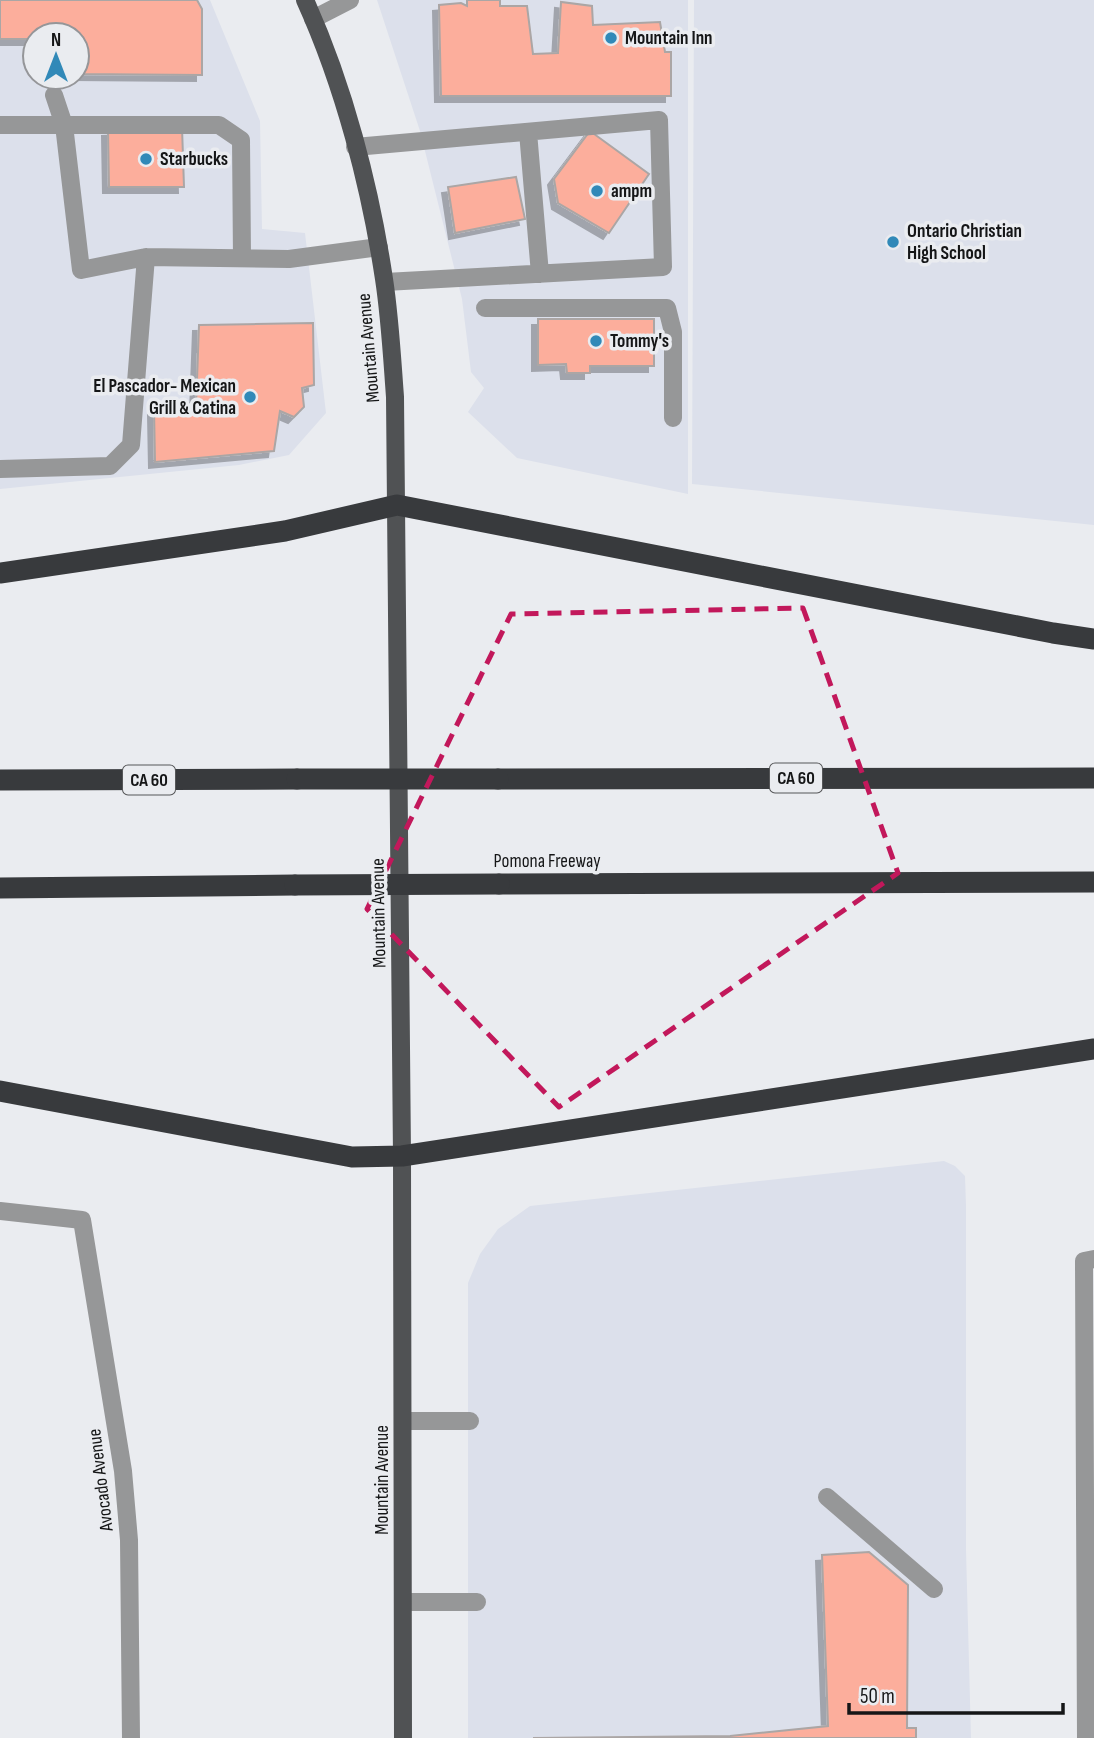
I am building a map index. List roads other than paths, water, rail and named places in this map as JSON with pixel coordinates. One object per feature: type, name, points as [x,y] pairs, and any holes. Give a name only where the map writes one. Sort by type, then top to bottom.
[{"type":"highway","points":[[0,573],[285,531],[397,505],[1094,639]]},
{"type":"highway","name":"CA 60","points":[[0,780],[1094,778]]},
{"type":"highway","name":"Pomona Freeway","points":[[0,887],[1094,882]]},
{"type":"highway","points":[[0,1091],[352,1157],[402,1156],[1094,1049]]},
{"type":"main road","name":"Mountain Avenue","points":[[305,0],[341,93],[379,247],[385,282],[395,397],[402,1156],[403,1738]]},
{"type":"street","points":[[313,19],[350,0]]},
{"type":"street","points":[[54,95],[64,125],[81,270],[146,257],[289,259],[379,247]]},
{"type":"street","points":[[355,147],[659,120],[663,267],[385,282]]},
{"type":"street","points":[[0,125],[219,125],[241,140],[242,258]]},
{"type":"street","points":[[528,132],[540,274]]},
{"type":"street","points":[[0,469],[110,467],[131,445],[146,257]]},
{"type":"street","points":[[485,308],[667,308],[673,332],[673,418]]},
{"type":"street","name":"Avocado Avenue","points":[[0,1210],[82,1220],[123,1471],[128,1540],[131,1738]]},
{"type":"street","points":[[1086,1738],[1090,1710],[1084,1261],[1094,1259]]},
{"type":"street","points":[[402,1421],[470,1421]]},
{"type":"street","points":[[827,1497],[934,1589]]},
{"type":"street","points":[[403,1602],[477,1602]]},
{"type":"place","name":"Mountain Inn","points":[[611,38]]},
{"type":"place","name":"Starbucks","points":[[146,159]]},
{"type":"place","name":"ampm","points":[[597,191]]},
{"type":"place","name":"Ontario Christian High School","points":[[893,242]]},
{"type":"place","name":"Tommy's","points":[[596,341]]},
{"type":"place","name":"El Pascador- Mexican Grill & Catina","points":[[250,397]]}]
